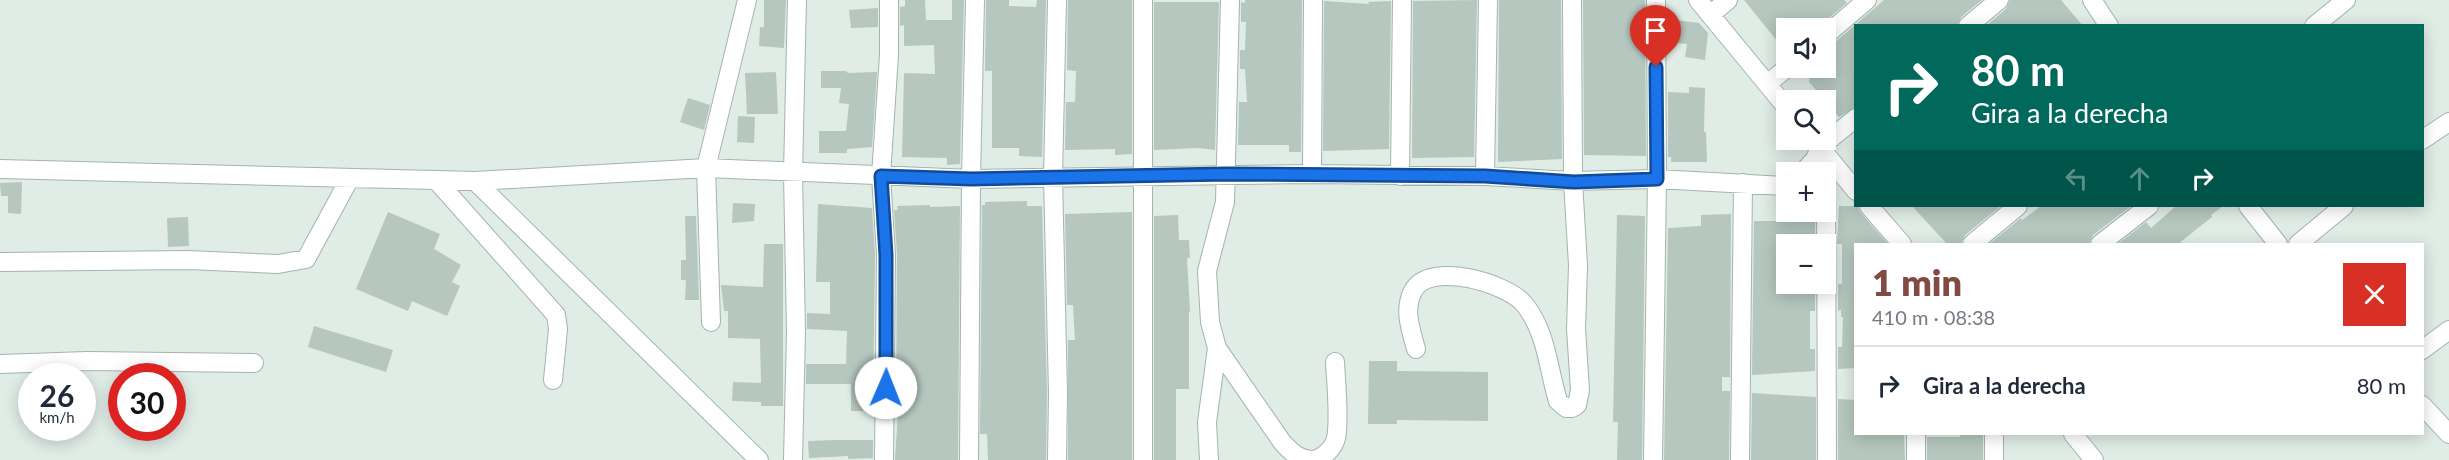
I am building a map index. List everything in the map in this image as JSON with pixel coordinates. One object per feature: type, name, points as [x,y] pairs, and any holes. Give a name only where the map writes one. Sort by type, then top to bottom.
[{"type":"street","points":[[711,322],[706,168],[747,0]]},
{"type":"street","points":[[793,460],[796,332],[793,173],[797,0]]},
{"type":"street","points":[[884,460],[886,255],[881,176],[889,55],[889,0]]},
{"type":"street","points":[[969,460],[975,0]]},
{"type":"street","points":[[1057,0],[1053,177],[1058,382],[1057,460]]},
{"type":"street","points":[[1143,0],[1143,460]]},
{"type":"street","points":[[1230,0],[1225,202],[1207,271],[1210,322],[1217,348],[1282,442],[1292,454],[1304,459],[1315,460],[1325,456],[1336,440],[1335,362]]},
{"type":"street","points":[[1312,174],[1313,0]]},
{"type":"street","points":[[1400,176],[1402,0]]},
{"type":"street","points":[[1485,176],[1488,0]]},
{"type":"street","points":[[1416,349],[1407,314],[1414,288],[1424,280],[1441,277],[1467,276],[1488,282],[1524,303],[1542,335],[1558,401],[1566,408],[1577,405],[1580,390],[1575,329],[1578,265],[1574,182],[1572,0]]},
{"type":"street","points":[[1653,460],[1657,179],[1656,0]]},
{"type":"street","points":[[1698,0],[1776,95]]},
{"type":"street","points":[[1710,15],[1728,0]]},
{"type":"street","points":[[1836,26],[1867,0]]},
{"type":"street","points":[[1970,24],[1999,0]]},
{"type":"street","points":[[2092,0],[2108,24]]},
{"type":"street","points":[[2316,24],[2346,0]]},
{"type":"street","points":[[1767,84],[1776,76]]},
{"type":"street","points":[[1836,131],[1854,119]]},
{"type":"street","points":[[2424,139],[2449,122]]},
{"type":"street","points":[[1823,150],[1854,190]]},
{"type":"street","points":[[0,169],[475,181],[706,168],[971,179],[1312,174],[1485,176],[1574,182],[1657,179],[1776,185]]},
{"type":"street","points":[[0,262],[188,260],[278,264],[306,259],[350,178]]},
{"type":"street","points":[[436,180],[556,315],[558,329],[553,380]]},
{"type":"street","points":[[475,181],[759,460]]},
{"type":"street","points":[[1740,460],[1743,183]]},
{"type":"street","points":[[1836,189],[1854,190]]},
{"type":"street","points":[[1973,243],[2017,207]]},
{"type":"street","points":[[2101,243],[2148,207]]},
{"type":"street","points":[[2249,207],[2277,243]]},
{"type":"street","points":[[2299,243],[2343,207]]},
{"type":"street","points":[[1877,208],[1901,243]]},
{"type":"street","points":[[1826,222],[1827,460]]},
{"type":"street","points":[[2424,349],[2449,330]]},
{"type":"street","points":[[1209,460],[1207,422],[1217,348]]},
{"type":"street","points":[[0,364],[87,361],[254,363]]},
{"type":"street","points":[[2424,407],[2449,434]]},
{"type":"street","points":[[1916,435],[1916,460]]},
{"type":"street","points":[[1994,435],[1994,460]]},
{"type":"street","points":[[2074,435],[2089,456]]},
{"type":"building","points":[[764,0],[786,0],[784,48],[759,46],[760,27],[764,27]]},
{"type":"building","points":[[905,0],[925,0],[926,20],[952,20],[952,0],[964,0],[960,164],[947,165],[947,158],[902,157],[904,73],[935,74],[934,45],[904,46],[904,25],[900,26],[900,7],[905,6]]},
{"type":"building","points":[[986,0],[1009,0],[1009,6],[1036,7],[1037,0],[1046,0],[1042,157],[1019,156],[1019,148],[992,148],[992,71],[985,71]]},
{"type":"building","points":[[1068,0],[1132,0],[1132,154],[1115,155],[1115,149],[1065,150],[1066,102],[1075,102],[1076,71],[1067,70]]},
{"type":"building","points":[[1245,0],[1302,0],[1301,152],[1289,152],[1289,145],[1238,145],[1239,102],[1247,102],[1245,69],[1240,69],[1240,50],[1245,50],[1246,22],[1241,22],[1241,2],[1245,3]]},
{"type":"building","points":[[1477,0],[1474,157],[1412,158],[1413,1]]},
{"type":"building","points":[[1499,0],[1561,0],[1562,159],[1498,162]]},
{"type":"building","points":[[1583,0],[1645,0],[1646,156],[1584,155]]},
{"type":"building","points":[[1744,0],[1844,0],[1847,3],[1829,18],[1776,18],[1776,40]]},
{"type":"building","points":[[1884,0],[1982,0],[1961,17],[1958,24],[1856,24]]},
{"type":"building","points":[[2010,0],[2061,0],[2081,24],[1988,24],[2006,9]]},
{"type":"building","points":[[1324,1],[1369,4],[1368,2],[1391,1],[1389,149],[1323,151]]},
{"type":"building","points":[[1154,2],[1219,2],[1215,150],[1199,148],[1154,150]]},
{"type":"building","points":[[878,8],[878,27],[851,28],[849,10]]},
{"type":"building","points":[[1667,19],[1699,23],[1708,33],[1705,60],[1685,57],[1687,44],[1667,42]]},
{"type":"building","points":[[1854,26],[1854,108],[1839,117],[1836,114],[1836,90],[1816,90],[1809,82],[1810,78],[1836,78],[1836,41]]},
{"type":"building","points":[[821,71],[877,72],[872,147],[847,149],[847,153],[819,153],[819,131],[846,131],[849,104],[839,103],[841,88],[821,88]]},
{"type":"building","points":[[776,72],[778,114],[747,114],[745,73]]},
{"type":"building","points":[[1689,87],[1705,88],[1704,132],[1706,132],[1707,162],[1671,162],[1671,157],[1668,157],[1668,92],[1689,93]]},
{"type":"building","points":[[688,98],[710,105],[704,130],[680,122]]},
{"type":"building","points":[[738,116],[755,117],[754,143],[737,142]]},
{"type":"building","points":[[22,182],[21,214],[8,213],[8,196],[1,196],[0,183]]},
{"type":"building","points":[[1027,201],[1027,206],[1042,206],[1047,393],[1046,460],[988,460],[987,434],[980,434],[982,205],[985,205],[985,202]]},
{"type":"building","points":[[733,203],[755,204],[754,221],[732,223]]},
{"type":"building","points":[[818,204],[872,208],[875,255],[873,411],[851,411],[851,384],[806,384],[806,364],[846,364],[847,331],[807,329],[807,313],[830,314],[830,282],[816,282]]},
{"type":"building","points":[[930,205],[930,207],[960,206],[958,460],[895,460],[898,412],[896,412],[897,255],[894,210],[898,210],[897,206]]},
{"type":"building","points":[[1839,206],[1858,207],[1860,212],[1887,243],[1854,243],[1854,368],[1838,369],[1838,347],[1842,347],[1843,317],[1841,317],[1841,310],[1838,311],[1838,284],[1842,284],[1842,244],[1837,244]]},
{"type":"building","points":[[1913,207],[2000,207],[1965,235],[1961,243],[1946,243]]},
{"type":"building","points":[[2040,207],[2130,207],[2093,235],[2089,243],[1990,243],[2021,218],[2022,220]]},
{"type":"building","points":[[2175,207],[2222,207],[2179,243],[2119,243],[2146,222],[2151,228]]},
{"type":"building","points":[[388,212],[440,234],[434,249],[461,265],[452,282],[460,286],[447,316],[412,301],[408,311],[356,289]]},
{"type":"building","points":[[1132,212],[1132,460],[1068,460],[1068,340],[1075,340],[1073,305],[1067,305],[1065,214]]},
{"type":"building","points":[[1731,214],[1730,377],[1722,377],[1722,391],[1730,391],[1729,460],[1664,460],[1668,228],[1701,226],[1701,215]]},
{"type":"building","points":[[1178,215],[1179,240],[1189,240],[1190,258],[1187,258],[1190,312],[1189,389],[1176,389],[1176,460],[1154,460],[1154,216]]},
{"type":"building","points":[[1617,215],[1645,216],[1642,460],[1617,460],[1618,422],[1613,422]]},
{"type":"building","points":[[685,216],[696,216],[699,300],[685,300],[686,280],[681,280],[681,260],[686,260]]},
{"type":"building","points":[[188,217],[189,246],[168,247],[167,218]]},
{"type":"building","points":[[1754,221],[1815,222],[1815,234],[1776,234],[1776,294],[1815,294],[1815,311],[1810,311],[1810,349],[1815,349],[1815,371],[1752,375]]},
{"type":"building","points":[[764,244],[783,244],[783,406],[761,406],[761,402],[732,401],[733,382],[761,383],[760,339],[728,338],[728,311],[724,311],[721,285],[763,287]]},
{"type":"building","points":[[314,326],[393,350],[386,372],[308,347]]},
{"type":"building","points":[[1369,361],[1397,361],[1397,371],[1488,372],[1488,421],[1397,420],[1397,424],[1368,424]]},
{"type":"building","points":[[1752,393],[1816,397],[1816,460],[1751,460]]},
{"type":"building","points":[[1838,399],[1854,400],[1854,435],[1904,435],[1905,460],[1838,460]]},
{"type":"building","points":[[1960,435],[1983,435],[1983,460],[1927,460],[1927,437],[1960,437]]},
{"type":"building","points":[[873,440],[873,458],[848,459],[848,456],[809,458],[808,441]]},
{"type":"route","points":[[886,388],[886,255],[881,176],[971,179],[1226,174],[1485,176],[1574,182],[1657,179],[1656,67]]}]
